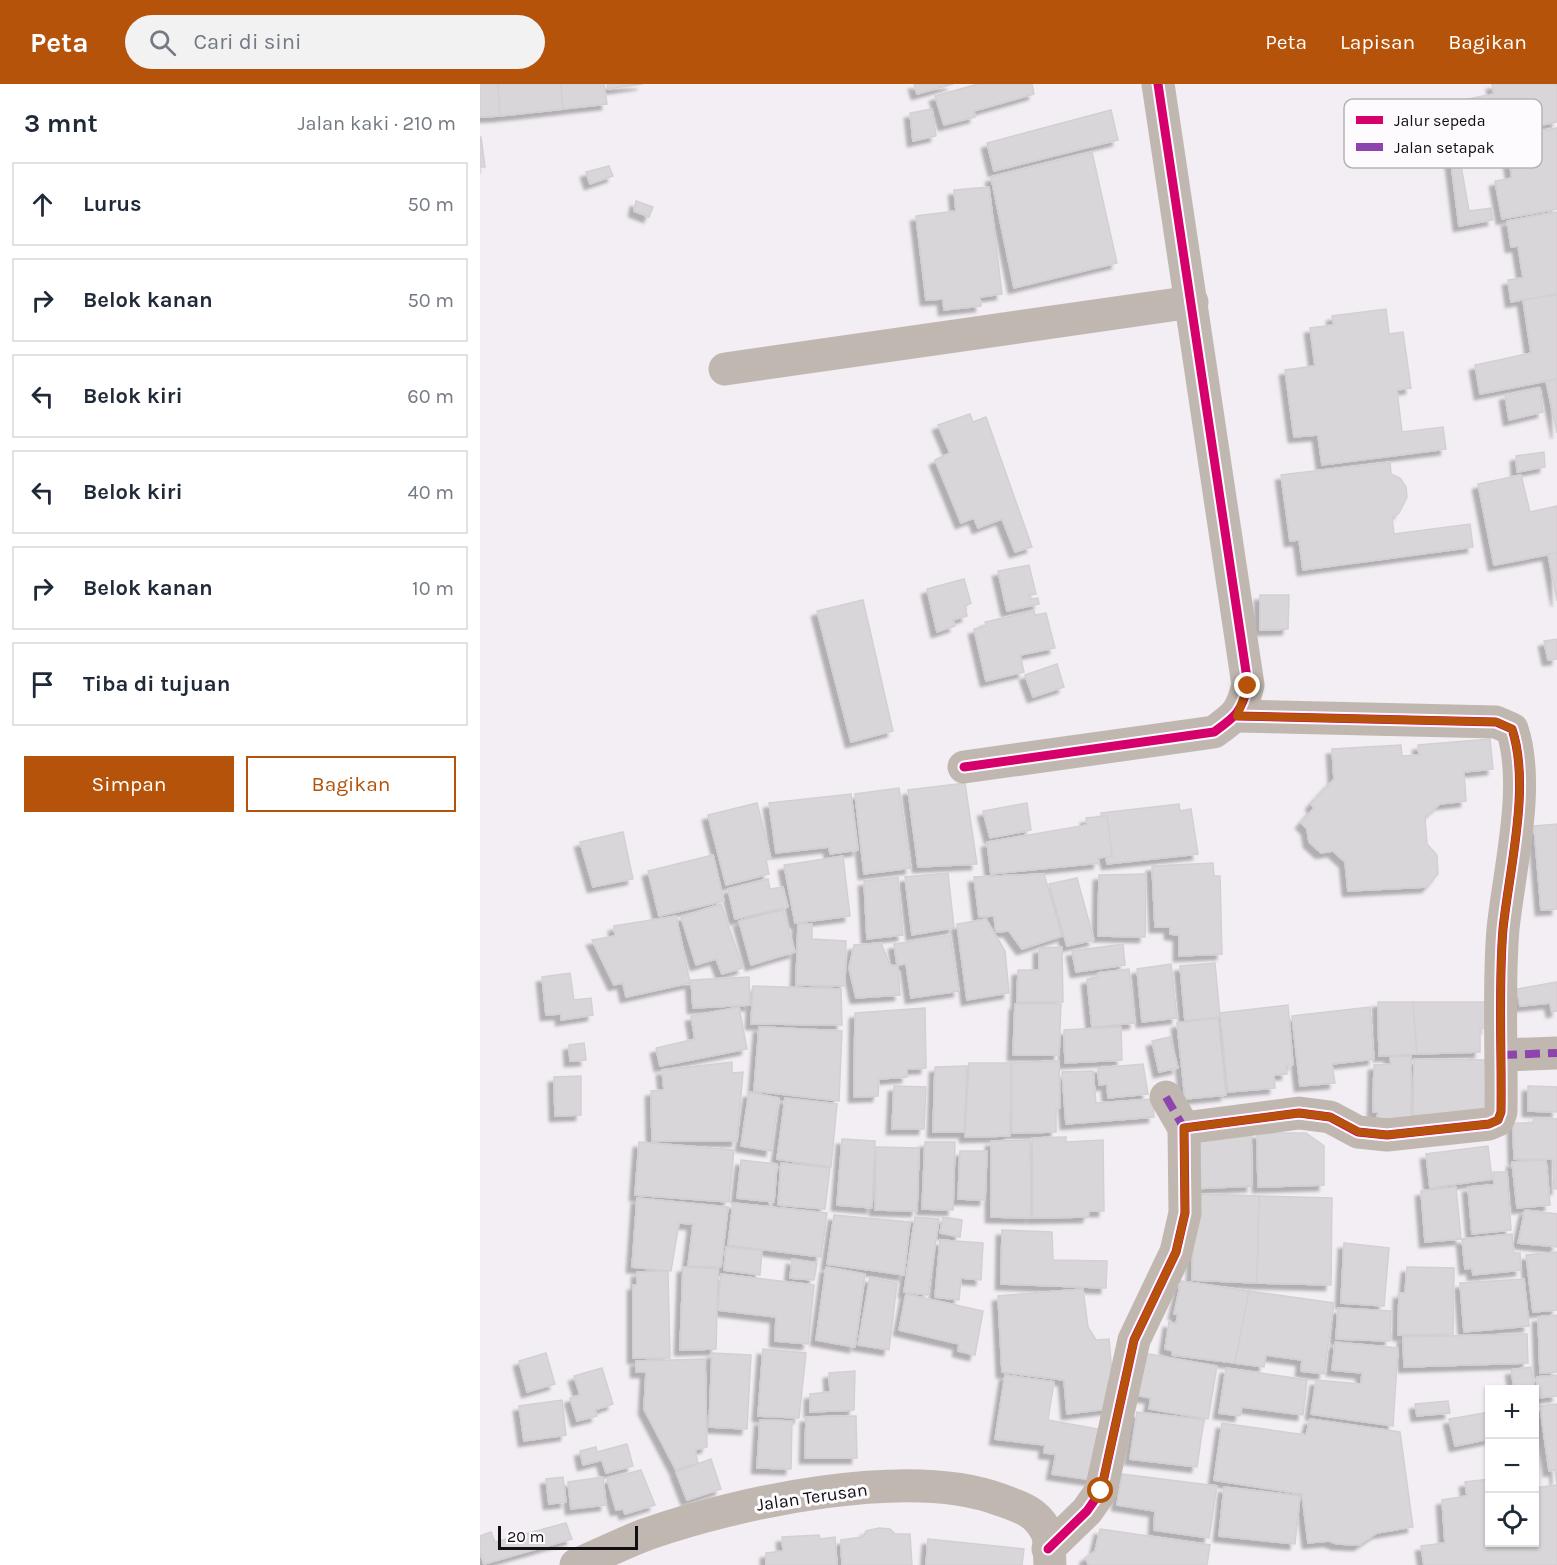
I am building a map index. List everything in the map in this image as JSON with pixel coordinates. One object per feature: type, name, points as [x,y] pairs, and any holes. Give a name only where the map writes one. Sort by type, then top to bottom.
[{"type":"street","points":[[964,767],[1214,732],[1237,716],[1248,686],[1158,84]]},
{"type":"street","points":[[725,369],[1192,302]]},
{"type":"street","points":[[1184,1128],[1299,1113],[1330,1117],[1359,1132],[1387,1135],[1489,1124],[1498,1120],[1501,1112],[1503,930],[1517,836],[1518,748],[1512,729],[1497,722],[1237,716]]},
{"type":"street","points":[[1502,1055],[1557,1053]]},
{"type":"street","points":[[1049,1557],[1088,1511],[1101,1491],[1134,1340],[1176,1252],[1185,1213],[1184,1128],[1166,1097]]},
{"type":"street","name":"Jalan Terusan","points":[[576,1565],[647,1534],[762,1503],[838,1490],[931,1485],[977,1491],[1032,1512],[1047,1531],[1049,1557]]},
{"type":"building","points":[[480,84],[498,84],[500,116],[480,117]]},
{"type":"building","points":[[498,84],[561,84],[563,109],[500,116]]},
{"type":"building","points":[[561,84],[604,84],[607,104],[563,109]]},
{"type":"building","points":[[607,84],[643,84],[608,89]]},
{"type":"building","points":[[914,84],[953,84],[917,94]]},
{"type":"building","points":[[978,84],[1032,84],[1034,94],[974,111],[975,117],[944,125],[935,96]]},
{"type":"building","points":[[1492,84],[1557,84],[1557,122],[1542,125],[1542,99],[1467,99],[1494,94]]},
{"type":"building","points":[[932,109],[936,136],[913,141],[910,113]]},
{"type":"building","points":[[1111,110],[1118,140],[994,171],[987,143]]},
{"type":"building","points":[[1557,128],[1557,209],[1502,219],[1495,181],[1512,178],[1510,168],[1542,168],[1542,131]]},
{"type":"building","points":[[481,137],[485,167],[480,167]]},
{"type":"building","points":[[1092,152],[1117,263],[1014,288],[991,177]]},
{"type":"building","points":[[609,166],[613,176],[590,184],[586,172]]},
{"type":"building","points":[[1452,168],[1461,168],[1469,211],[1491,208],[1493,220],[1459,226]]},
{"type":"building","points":[[989,187],[1002,294],[980,297],[981,306],[944,310],[943,299],[926,300],[916,216],[956,211],[954,190]]},
{"type":"building","points":[[636,201],[653,207],[649,217],[634,211]]},
{"type":"building","points":[[1557,212],[1557,294],[1511,302],[1508,280],[1523,278],[1518,246],[1511,247],[1507,221]]},
{"type":"building","points":[[1557,295],[1557,379],[1480,394],[1475,365],[1531,353],[1523,300]]},
{"type":"building","points":[[1386,309],[1389,334],[1403,332],[1411,388],[1397,390],[1402,432],[1443,427],[1446,449],[1322,465],[1318,435],[1294,437],[1285,370],[1315,366],[1310,328],[1334,325],[1332,316]]},
{"type":"building","points":[[1557,379],[1557,433],[1546,381]]},
{"type":"building","points":[[1540,388],[1543,412],[1509,420],[1505,395]]},
{"type":"building","points":[[970,414],[973,422],[986,417],[1032,547],[1015,552],[1002,519],[978,528],[974,518],[961,523],[935,460],[950,453],[938,425]]},
{"type":"building","points":[[1544,452],[1545,467],[1517,472],[1516,456]]},
{"type":"building","points":[[1390,462],[1391,474],[1400,478],[1406,487],[1407,497],[1399,513],[1392,517],[1394,534],[1470,524],[1473,547],[1303,570],[1299,540],[1290,541],[1281,475]]},
{"type":"building","points":[[1521,475],[1530,512],[1557,506],[1557,553],[1494,565],[1478,484]]},
{"type":"building","points":[[1557,553],[1557,601],[1548,554]]},
{"type":"building","points":[[1029,565],[1036,594],[1029,595],[1030,599],[1038,598],[1039,604],[1007,611],[998,571]]},
{"type":"building","points":[[964,579],[971,603],[965,606],[967,616],[953,620],[955,626],[937,632],[927,589]]},
{"type":"building","points":[[1260,595],[1289,595],[1288,629],[1260,630]]},
{"type":"building","points":[[863,600],[893,731],[851,742],[817,611]]},
{"type":"building","points":[[1034,611],[1035,615],[1046,613],[1055,648],[1020,655],[1024,672],[986,681],[974,629],[986,626],[985,622]]},
{"type":"building","points":[[1557,639],[1557,659],[1548,660],[1544,641]]},
{"type":"building","points":[[1057,664],[1064,687],[1033,697],[1025,675]]},
{"type":"building","points":[[1490,739],[1493,769],[1464,772],[1466,801],[1440,804],[1425,817],[1427,844],[1437,855],[1438,874],[1427,887],[1348,891],[1345,862],[1333,851],[1321,853],[1309,842],[1307,829],[1301,823],[1314,808],[1311,804],[1334,779],[1332,749],[1401,745],[1402,756],[1419,755],[1418,745]]},
{"type":"building","points":[[965,783],[977,864],[918,867],[908,790]]},
{"type":"building","points":[[899,788],[911,868],[864,874],[855,794]]},
{"type":"building","points":[[851,794],[858,850],[830,854],[829,847],[776,853],[769,803]]},
{"type":"building","points":[[757,803],[771,859],[766,860],[769,874],[726,885],[708,815]]},
{"type":"building","points":[[1027,803],[1031,830],[990,838],[983,811]]},
{"type":"building","points":[[1179,804],[1180,811],[1191,809],[1198,854],[1107,864],[1106,857],[1112,856],[1107,816],[1101,816],[1101,813]]},
{"type":"building","points":[[1107,816],[1112,856],[1098,858],[1099,863],[991,874],[987,842],[1087,825],[1086,818]]},
{"type":"building","points":[[1557,824],[1557,909],[1541,910],[1534,826]]},
{"type":"building","points":[[623,832],[633,879],[593,887],[580,842]]},
{"type":"building","points":[[713,855],[724,901],[659,916],[648,871]]},
{"type":"building","points":[[843,856],[850,916],[795,923],[784,865]]},
{"type":"building","points":[[1213,863],[1214,876],[1220,876],[1222,954],[1179,956],[1179,935],[1170,934],[1170,927],[1155,927],[1152,866]]},
{"type":"building","points":[[948,873],[954,928],[912,935],[905,877]]},
{"type":"building","points":[[1044,874],[1062,936],[1022,949],[1009,931],[996,932],[994,916],[979,917],[974,877]]},
{"type":"building","points":[[1146,874],[1145,937],[1098,936],[1099,875]]},
{"type":"building","points":[[898,877],[903,935],[867,939],[864,881]]},
{"type":"building","points":[[1077,878],[1094,940],[1067,946],[1049,884]]},
{"type":"building","points":[[768,879],[770,889],[783,887],[788,907],[735,919],[728,889]]},
{"type":"building","points":[[721,904],[743,968],[722,974],[716,959],[696,965],[681,917]]},
{"type":"building","points":[[783,910],[795,952],[751,965],[739,921]]},
{"type":"building","points":[[676,916],[690,983],[626,997],[623,983],[614,985],[592,940],[615,936],[614,926]]},
{"type":"building","points":[[986,919],[1005,951],[1009,993],[967,1000],[957,924]]},
{"type":"building","points":[[798,924],[812,924],[812,939],[846,941],[845,986],[796,985]]},
{"type":"building","points":[[950,935],[959,991],[911,998],[906,964],[897,965],[894,944]]},
{"type":"building","points":[[881,943],[890,965],[898,966],[900,995],[856,998],[849,968],[854,945]]},
{"type":"building","points":[[1123,944],[1125,965],[1076,972],[1072,951]]},
{"type":"building","points":[[1062,947],[1063,1002],[1017,1002],[1018,970],[1039,970],[1039,948]]},
{"type":"building","points":[[1215,963],[1220,1017],[1185,1021],[1180,966]]},
{"type":"building","points":[[1171,964],[1177,1018],[1142,1022],[1137,969]]},
{"type":"building","points":[[1129,969],[1135,1023],[1092,1027],[1087,979],[1098,977],[1098,973]]},
{"type":"building","points":[[570,973],[574,1000],[591,998],[593,1015],[561,1020],[561,1014],[546,1015],[542,977]]},
{"type":"building","points":[[749,977],[750,1005],[693,1008],[691,980]]},
{"type":"building","points":[[1557,982],[1557,1011],[1552,1012],[1550,1003],[1520,1006],[1517,989]]},
{"type":"building","points":[[753,986],[841,989],[842,1025],[751,1024]]},
{"type":"building","points":[[1378,1002],[1413,1002],[1417,1054],[1379,1056]]},
{"type":"building","points":[[1413,1002],[1485,1002],[1486,1028],[1480,1028],[1480,1052],[1417,1054]]},
{"type":"building","points":[[1015,1004],[1061,1004],[1059,1055],[1013,1055]]},
{"type":"building","points":[[1288,1005],[1293,1065],[1286,1066],[1287,1074],[1274,1075],[1275,1088],[1228,1092],[1220,1013]]},
{"type":"building","points":[[739,1007],[747,1049],[660,1066],[656,1048],[695,1039],[691,1016]]},
{"type":"building","points":[[1370,1007],[1374,1059],[1332,1064],[1335,1083],[1300,1086],[1292,1016]]},
{"type":"building","points":[[925,1008],[926,1068],[907,1069],[907,1077],[879,1079],[878,1096],[854,1097],[855,1013]]},
{"type":"building","points":[[1218,1018],[1226,1095],[1185,1099],[1177,1023]]},
{"type":"building","points":[[759,1027],[842,1031],[839,1101],[754,1091]]},
{"type":"building","points":[[1121,1027],[1122,1060],[1065,1063],[1064,1030]]},
{"type":"building","points":[[1170,1037],[1178,1068],[1159,1072],[1152,1041]]},
{"type":"building","points":[[584,1043],[586,1060],[570,1061],[569,1045]]},
{"type":"building","points":[[1411,1056],[1411,1120],[1377,1119],[1378,1112],[1373,1112],[1374,1065],[1391,1064],[1390,1057]]},
{"type":"building","points":[[1414,1059],[1489,1060],[1487,1116],[1413,1115]]},
{"type":"building","points":[[1059,1061],[1060,1108],[1056,1109],[1056,1132],[1012,1133],[1012,1063]]},
{"type":"building","points":[[732,1062],[732,1073],[743,1072],[737,1141],[652,1141],[651,1091],[664,1090],[662,1070]]},
{"type":"building","points":[[969,1063],[1011,1063],[1010,1136],[965,1137]]},
{"type":"building","points":[[1143,1064],[1148,1094],[1108,1098],[1107,1084],[1099,1085],[1098,1068]]},
{"type":"building","points":[[967,1066],[964,1132],[933,1132],[935,1067]]},
{"type":"building","points":[[1093,1071],[1096,1103],[1153,1099],[1154,1117],[1066,1124],[1062,1072]]},
{"type":"building","points":[[581,1076],[581,1115],[555,1116],[554,1077]]},
{"type":"building","points":[[894,1086],[926,1087],[924,1129],[892,1129]]},
{"type":"building","points":[[1528,1086],[1557,1087],[1557,1112],[1528,1111]]},
{"type":"building","points":[[749,1092],[779,1098],[771,1151],[741,1146]]},
{"type":"building","points":[[785,1098],[837,1104],[831,1167],[777,1159]]},
{"type":"building","points":[[1534,1118],[1557,1119],[1557,1189],[1554,1189],[1553,1159],[1514,1159],[1513,1123],[1533,1123]]},
{"type":"building","points":[[1251,1128],[1252,1186],[1190,1189],[1190,1133]]},
{"type":"building","points":[[1257,1133],[1306,1133],[1324,1146],[1324,1185],[1258,1187]]},
{"type":"building","points":[[1066,1137],[1066,1142],[1103,1140],[1104,1211],[1089,1211],[1088,1217],[1033,1218],[1032,1138]]},
{"type":"building","points":[[842,1139],[875,1141],[872,1208],[837,1205]]},
{"type":"building","points":[[1030,1140],[1031,1218],[991,1217],[991,1141]]},
{"type":"building","points":[[639,1142],[734,1150],[729,1202],[635,1195]]},
{"type":"building","points":[[925,1142],[955,1142],[953,1210],[922,1209]]},
{"type":"building","points":[[1488,1146],[1492,1179],[1430,1188],[1426,1154]]},
{"type":"building","points":[[876,1147],[919,1148],[917,1211],[875,1210]]},
{"type":"building","points":[[960,1151],[987,1151],[985,1200],[958,1199]]},
{"type":"building","points":[[741,1160],[777,1164],[774,1202],[737,1198]]},
{"type":"building","points":[[1546,1160],[1550,1205],[1517,1208],[1512,1162]]},
{"type":"building","points":[[781,1163],[830,1168],[825,1209],[778,1205]]},
{"type":"building","points":[[1493,1172],[1507,1172],[1511,1230],[1472,1234],[1468,1187],[1494,1185]]},
{"type":"building","points":[[1456,1187],[1461,1239],[1425,1242],[1421,1191]]},
{"type":"building","points":[[1200,1194],[1259,1196],[1257,1283],[1192,1280],[1194,1205]]},
{"type":"building","points":[[1259,1196],[1332,1198],[1331,1285],[1257,1283]]},
{"type":"building","points":[[637,1198],[728,1207],[721,1267],[688,1266],[693,1224],[679,1223],[671,1271],[632,1267]]},
{"type":"building","points":[[733,1203],[827,1213],[821,1257],[728,1245]]},
{"type":"building","points":[[1525,1210],[1557,1214],[1557,1247],[1518,1243]]},
{"type":"building","points":[[834,1215],[910,1222],[904,1275],[827,1264]]},
{"type":"building","points":[[915,1217],[939,1219],[928,1295],[904,1292]]},
{"type":"building","points":[[943,1217],[962,1220],[960,1237],[940,1233]]},
{"type":"building","points":[[1002,1230],[1052,1232],[1053,1260],[1107,1261],[1106,1288],[1001,1284]]},
{"type":"building","points":[[1512,1234],[1514,1253],[1520,1253],[1521,1270],[1473,1275],[1472,1268],[1465,1269],[1462,1239]]},
{"type":"building","points":[[940,1240],[983,1243],[981,1280],[961,1278],[959,1300],[935,1297]]},
{"type":"building","points":[[1344,1243],[1389,1248],[1384,1306],[1341,1303]]},
{"type":"building","points":[[726,1247],[762,1251],[760,1275],[724,1270]]},
{"type":"building","points":[[1557,1252],[1557,1310],[1533,1312],[1526,1255]]},
{"type":"building","points":[[792,1259],[817,1263],[814,1280],[790,1278]]},
{"type":"building","points":[[683,1267],[718,1269],[716,1349],[680,1350]]},
{"type":"building","points":[[826,1267],[865,1274],[855,1347],[816,1340]]},
{"type":"building","points":[[1407,1267],[1454,1268],[1453,1334],[1398,1335],[1399,1293],[1405,1293]]},
{"type":"building","points":[[668,1271],[670,1358],[633,1358],[633,1285],[637,1285],[637,1272]]},
{"type":"building","points":[[721,1274],[814,1285],[808,1344],[775,1341],[776,1317],[718,1310]]},
{"type":"building","points":[[870,1277],[897,1283],[889,1350],[858,1345]]},
{"type":"building","points":[[1524,1279],[1529,1326],[1464,1332],[1460,1283]]},
{"type":"building","points":[[1181,1281],[1249,1291],[1235,1363],[1172,1355],[1173,1351],[1165,1349],[1169,1322],[1176,1324],[1178,1314],[1174,1314]]},
{"type":"building","points":[[1083,1289],[1088,1327],[1096,1340],[1109,1339],[1115,1408],[1067,1414],[1064,1380],[1002,1372],[998,1296]]},
{"type":"building","points":[[1249,1291],[1334,1303],[1324,1374],[1301,1371],[1302,1360],[1266,1355],[1264,1367],[1235,1363]]},
{"type":"building","points":[[906,1294],[983,1311],[975,1355],[958,1351],[959,1344],[899,1330]]},
{"type":"building","points":[[1338,1308],[1391,1311],[1390,1341],[1336,1339]]},
{"type":"building","points":[[1557,1315],[1557,1372],[1540,1373],[1538,1317]]},
{"type":"building","points":[[1527,1334],[1528,1363],[1404,1367],[1403,1337]]},
{"type":"building","points":[[1335,1342],[1398,1348],[1393,1426],[1311,1414],[1316,1380],[1361,1384],[1362,1373],[1332,1370]]},
{"type":"building","points":[[763,1349],[806,1353],[799,1418],[758,1416]]},
{"type":"building","points":[[546,1353],[555,1384],[527,1392],[519,1361]]},
{"type":"building","points":[[712,1353],[751,1355],[747,1429],[709,1427]]},
{"type":"building","points":[[1143,1353],[1217,1366],[1208,1419],[1149,1409],[1151,1398],[1135,1395]]},
{"type":"building","points":[[705,1359],[707,1447],[695,1450],[698,1463],[676,1470],[644,1409],[646,1372],[636,1372],[636,1361]]},
{"type":"building","points":[[1531,1367],[1534,1385],[1514,1385],[1511,1370]]},
{"type":"building","points":[[602,1368],[613,1404],[595,1410],[597,1416],[577,1421],[570,1398],[580,1395],[574,1376]]},
{"type":"building","points":[[1226,1368],[1307,1380],[1303,1415],[1242,1407],[1240,1416],[1219,1413]]},
{"type":"building","points":[[855,1371],[854,1410],[810,1412],[810,1394],[830,1392],[829,1373]]},
{"type":"building","points":[[1005,1375],[1054,1382],[1048,1420],[1109,1431],[1100,1481],[1052,1474],[1056,1454],[1044,1453],[1045,1445],[995,1439]]},
{"type":"building","points":[[1557,1375],[1557,1396],[1539,1398],[1537,1377]]},
{"type":"building","points":[[562,1400],[566,1435],[524,1441],[519,1406]]},
{"type":"building","points":[[1448,1401],[1450,1413],[1417,1416],[1415,1404]]},
{"type":"building","points":[[1557,1404],[1557,1485],[1555,1470],[1549,1471],[1540,1406]]},
{"type":"building","points":[[1137,1412],[1204,1420],[1197,1467],[1130,1459]]},
{"type":"building","points":[[1485,1413],[1485,1440],[1455,1446],[1449,1419]]},
{"type":"building","points":[[856,1416],[857,1458],[805,1458],[806,1417]]},
{"type":"building","points":[[1310,1419],[1400,1432],[1413,1527],[1377,1533],[1359,1545],[1337,1544],[1329,1541],[1308,1543],[1302,1494],[1214,1480],[1222,1423],[1306,1435]]},
{"type":"building","points":[[760,1420],[792,1421],[791,1469],[757,1468]]},
{"type":"building","points":[[627,1444],[633,1466],[606,1473],[602,1460],[583,1465],[580,1451],[596,1447],[597,1452]]},
{"type":"building","points":[[711,1459],[721,1489],[687,1500],[676,1472]]},
{"type":"building","points":[[641,1470],[655,1505],[625,1514],[623,1509],[616,1510],[607,1479]]},
{"type":"building","points":[[1122,1474],[1217,1486],[1209,1538],[1154,1530],[1155,1511],[1117,1505]]},
{"type":"building","points":[[563,1477],[566,1502],[549,1504],[546,1479]]},
{"type":"building","points":[[603,1477],[606,1505],[571,1509],[568,1482]]},
{"type":"building","points":[[1485,1480],[1485,1547],[1539,1547],[1539,1487],[1557,1485],[1557,1565],[1424,1565],[1421,1546],[1445,1543],[1442,1500],[1467,1496],[1465,1482]]},
{"type":"building","points":[[1224,1487],[1300,1496],[1295,1544],[1219,1536]]},
{"type":"building","points":[[566,1523],[572,1539],[484,1564],[480,1553],[480,1536],[491,1532],[495,1542]]},
{"type":"building","points":[[879,1528],[890,1529],[895,1534],[910,1534],[912,1565],[842,1565],[841,1540],[863,1537],[866,1531]]},
{"type":"building","points":[[1100,1529],[1210,1545],[1207,1565],[1089,1565],[1085,1558],[1095,1551]]},
{"type":"building","points":[[819,1535],[820,1539],[835,1537],[837,1565],[766,1565],[766,1553],[783,1551],[782,1537]]},
{"type":"building","points":[[928,1539],[1024,1549],[1022,1565],[926,1565]]},
{"type":"marked path","points":[[1502,1055],[1557,1053]]},
{"type":"marked path","points":[[1166,1097],[1184,1128]]},
{"type":"cycle path","points":[[964,767],[1214,732],[1237,713],[1248,685],[1158,84]]},
{"type":"cycle path","points":[[1048,1549],[1087,1511],[1101,1491],[1134,1340],[1176,1252],[1185,1213],[1184,1128],[1299,1113],[1330,1117],[1358,1132],[1387,1135],[1489,1124],[1498,1120],[1501,1112],[1500,997],[1503,929],[1519,802],[1517,752],[1512,729],[1496,722],[1237,716]]},
{"type":"route","points":[[1101,1491],[1134,1340],[1176,1252],[1185,1213],[1184,1128],[1299,1113],[1330,1117],[1359,1132],[1387,1135],[1489,1124],[1498,1120],[1501,1112],[1503,930],[1517,836],[1518,748],[1512,729],[1497,722],[1237,716],[1248,686]]}]
